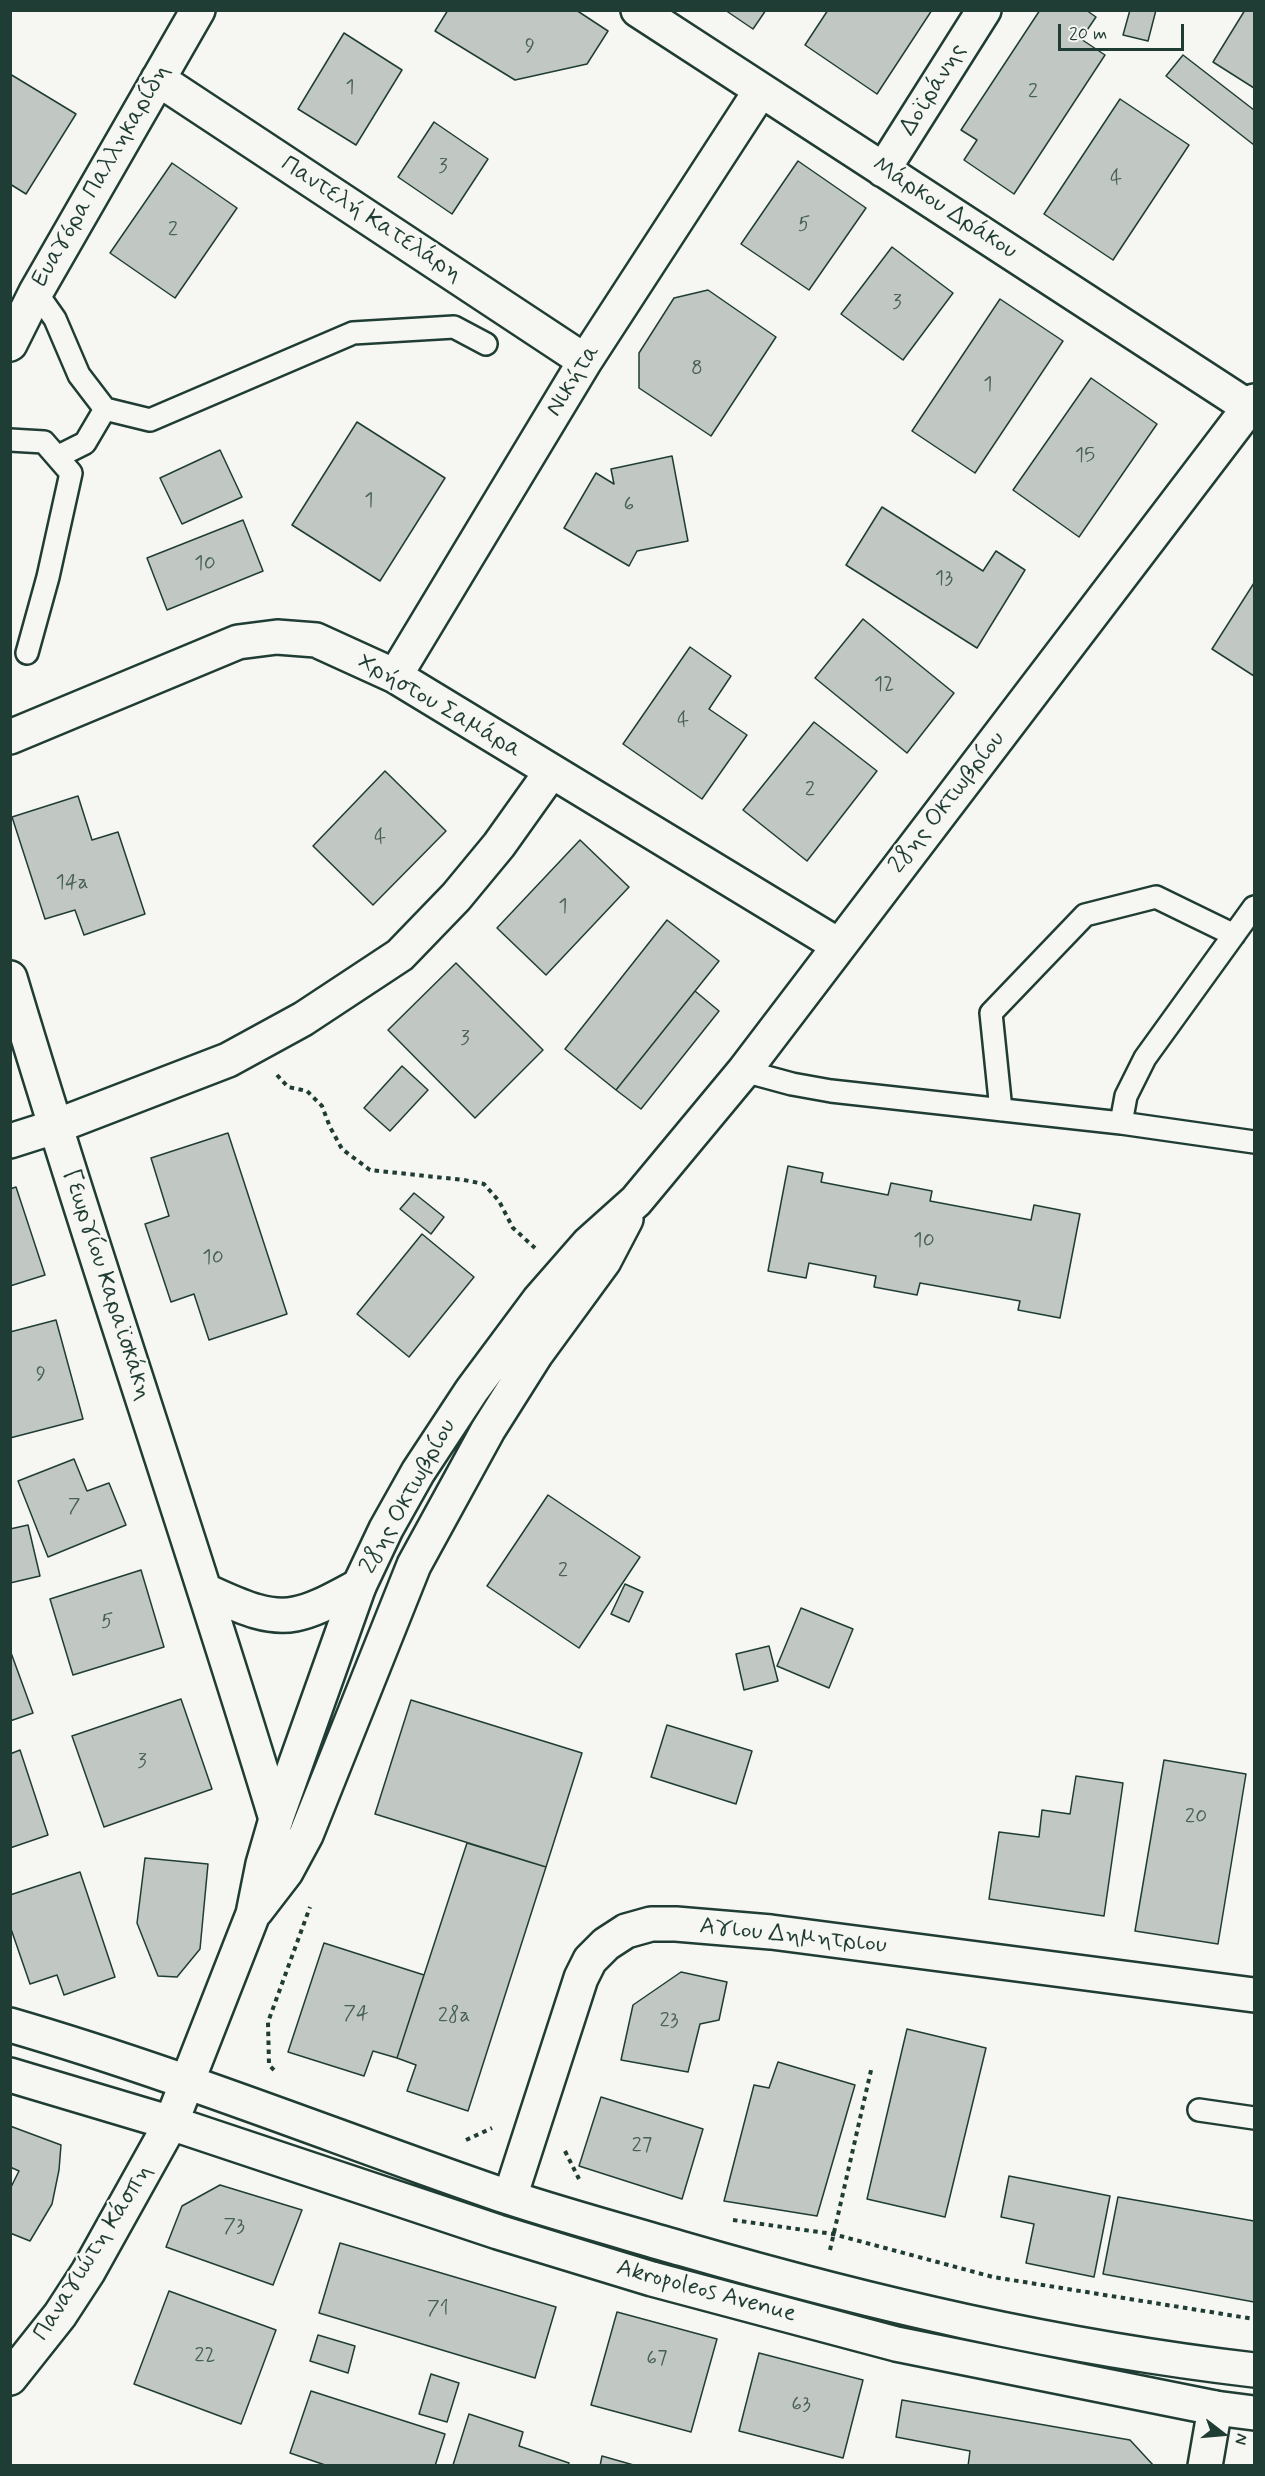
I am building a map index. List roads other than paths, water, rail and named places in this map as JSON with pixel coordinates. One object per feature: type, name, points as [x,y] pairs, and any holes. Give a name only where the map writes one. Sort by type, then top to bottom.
[{"type":"street","name":"Ευαγόρα Παλληκαρίδη","points":[[10,344],[36,292],[198,10]]},
{"type":"street","name":"Μάρκου Δράκου","points":[[638,10],[883,170],[1252,405]]},
{"type":"street","name":"Δοϊράνης","points":[[883,170],[984,10]]},
{"type":"street","name":"Παντελή Κατελάρη","points":[[158,79],[585,361]]},
{"type":"street","name":"Νικήτα","points":[[395,676],[585,361],[760,90]]},
{"type":"street","name":"28ης Οκτωβρίου","points":[[189,2082],[253,1914],[263,1864],[276,1819],[359,1586],[386,1529],[418,1472],[466,1399],[539,1300],[588,1244],[636,1201],[744,1071],[1252,405]]},
{"type":"street","name":"Χρήστου Σαμάρα","points":[[10,737],[238,642],[277,637],[316,640],[395,676],[838,945]]},
{"type":"street","points":[[10,1141],[228,1060],[303,1019],[400,955],[456,897],[499,845],[551,772]]},
{"type":"street","name":"Γεωργίου Καραϊσκάκη","points":[[10,978],[54,1126],[206,1591],[276,1819]]},
{"type":"street","name":"28ης Οκτωβρίου","points":[[253,1914],[286,1872],[306,1835],[414,1565],[446,1505],[536,1354],[604,1261],[636,1201]]},
{"type":"street","points":[[206,1591],[251,1610],[294,1614],[359,1586]]},
{"type":"street","name":"Αγιου Δημητριου","points":[[510,2197],[581,1978],[590,1960],[606,1944],[626,1931],[651,1924],[771,1932],[1254,1995]]},
{"type":"street","name":"Akropoleos Avenue","points":[[10,2025],[189,2082],[510,2197],[821,2289],[903,2309],[1080,2346],[1254,2370]]},
{"type":"street","name":"Akropoleos Avenue","points":[[10,2075],[171,2123],[498,2232],[652,2278],[896,2344],[1215,2408],[1254,2413]]},
{"type":"street","name":"Παναγιώτη Κάσπη","points":[[10,2378],[60,2315],[88,2272],[171,2123],[189,2082]]},
{"type":"street","points":[[1205,2466],[1215,2408]]},
{"type":"lane","points":[[36,292],[55,319],[79,375],[105,409],[150,420],[353,333],[454,327],[486,344]]},
{"type":"lane","points":[[57,457],[85,443],[105,409]]},
{"type":"lane","points":[[10,440],[44,442],[71,473],[48,577],[27,653]]},
{"type":"lane","points":[[1001,1110],[992,1013],[1085,915],[1156,897],[1234,935]]},
{"type":"lane","points":[[1121,1123],[1126,1096],[1145,1058],[1254,907]]},
{"type":"lane","points":[[744,1071],[792,1084],[831,1091],[1121,1123],[1254,1142]]},
{"type":"lane","points":[[1199,2110],[1254,2118]]}]
